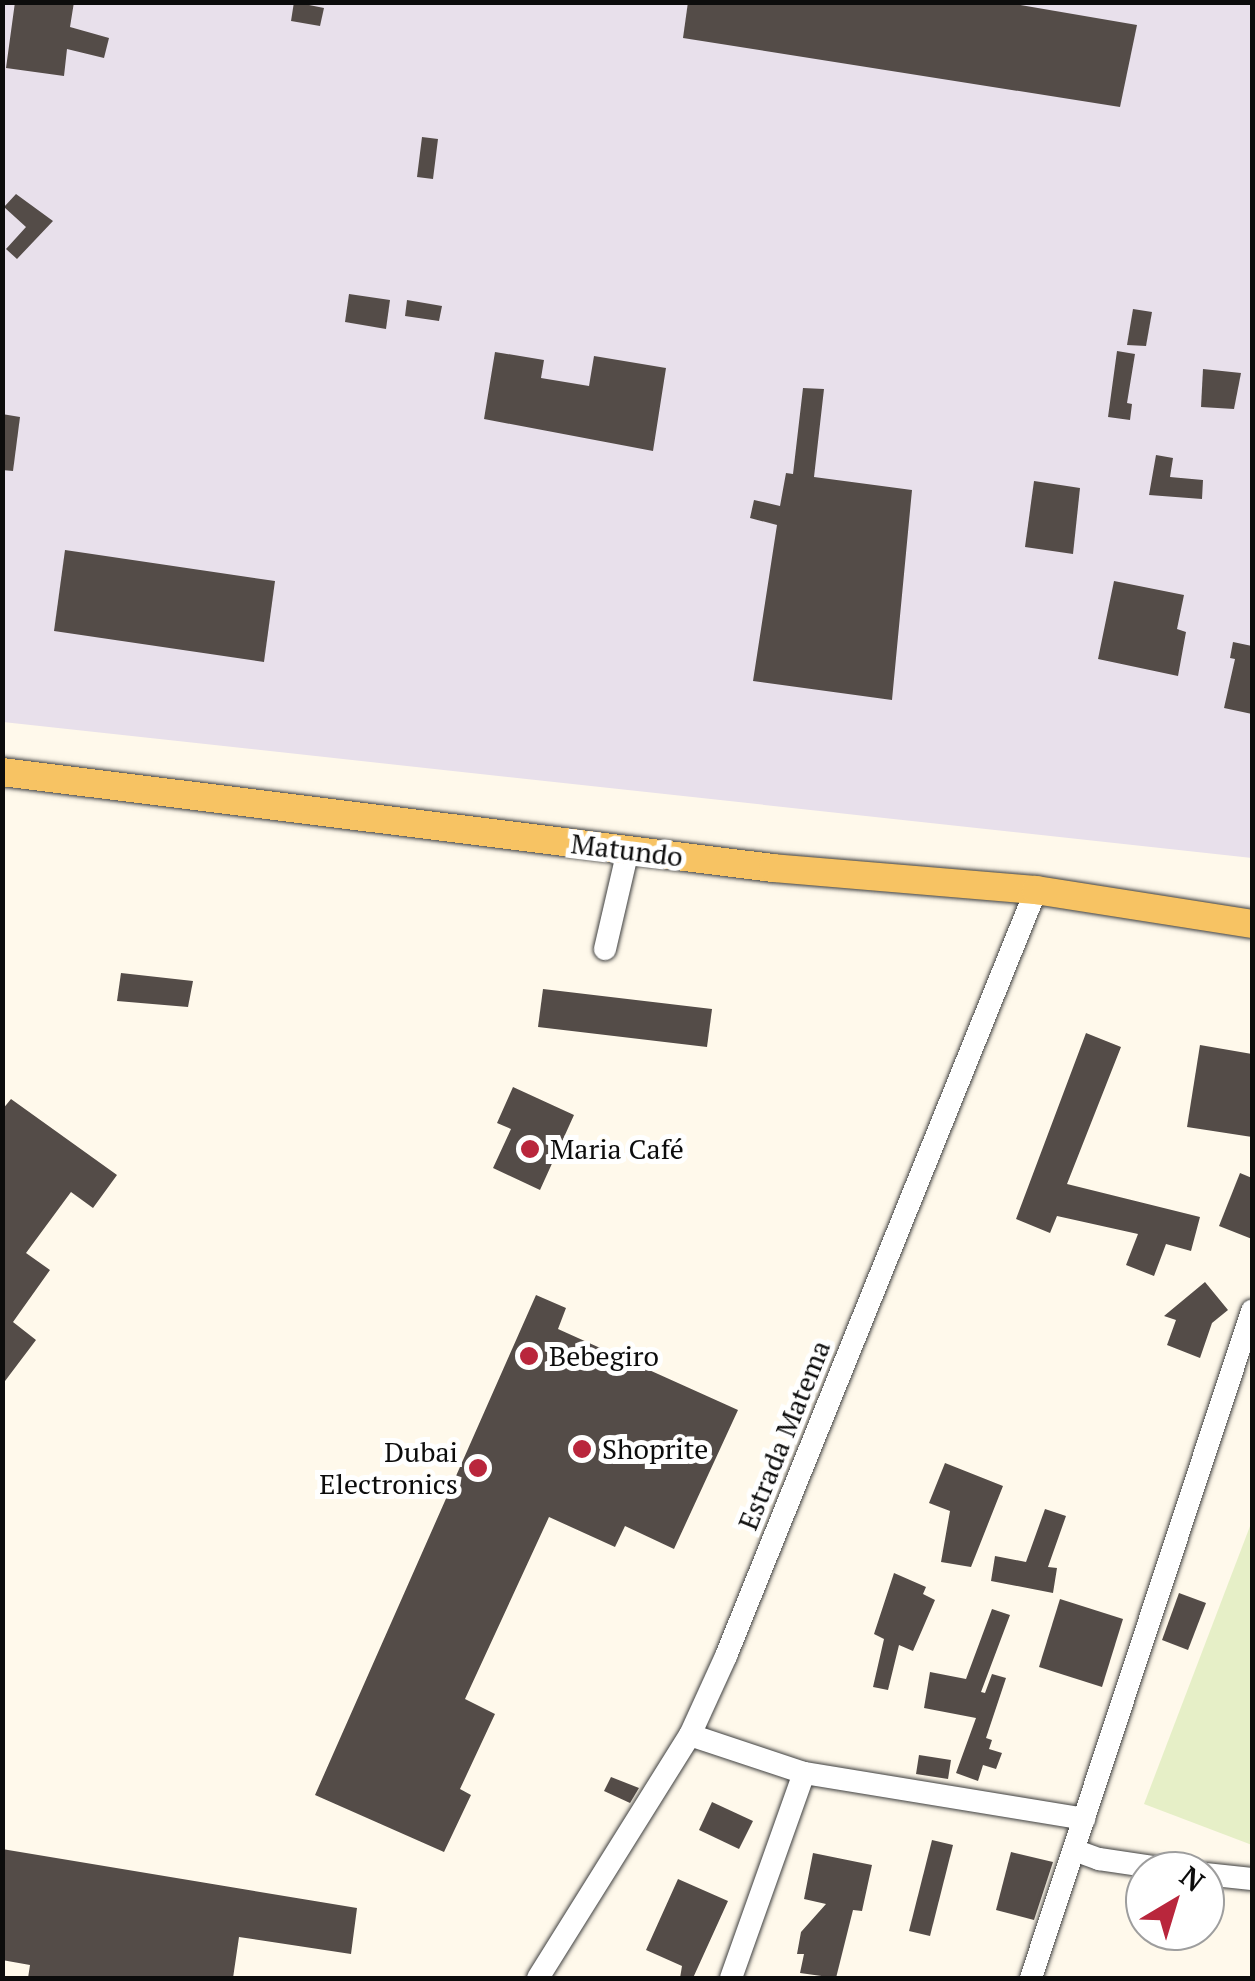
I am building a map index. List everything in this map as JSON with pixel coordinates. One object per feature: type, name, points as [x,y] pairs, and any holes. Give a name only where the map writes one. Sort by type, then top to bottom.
[{"type":"main road","name":"Matundo","points":[[2,772],[774,868],[1036,890],[1252,924]]},
{"type":"street","points":[[605,949],[628,850]]},
{"type":"street","name":"Estrada Matema","points":[[538,1978],[690,1735],[726,1656],[1036,890]]},
{"type":"street","points":[[1031,1978],[1252,1311]]},
{"type":"street","points":[[690,1735],[804,1773],[1084,1819]]},
{"type":"street","points":[[731,1978],[804,1773]]},
{"type":"street","points":[[1074,1850],[1125,1863]]},
{"type":"street","points":[[1225,1876],[1252,1879]]},
{"type":"shaded area","points":[[3,3],[1252,3],[1252,858],[3,722]]},
{"type":"green space","points":[[1252,1521],[1252,1845],[1144,1804]]},
{"type":"building","points":[[15,2],[74,2],[70,27],[109,38],[104,58],[67,49],[64,76],[6,68]]},
{"type":"building","points":[[294,2],[324,8],[320,26],[291,21]]},
{"type":"building","points":[[688,2],[1003,2],[1137,25],[1120,107],[683,38]]},
{"type":"building","points":[[422,137],[438,139],[433,179],[417,177]]},
{"type":"building","points":[[16,194],[53,221],[17,259],[6,249],[26,227],[4,207]]},
{"type":"building","points":[[349,294],[390,300],[386,329],[345,322]]},
{"type":"building","points":[[407,300],[442,306],[439,321],[405,316]]},
{"type":"building","points":[[1133,309],[1152,312],[1146,346],[1127,345]]},
{"type":"building","points":[[1117,351],[1135,354],[1127,403],[1132,404],[1130,420],[1108,417]]},
{"type":"building","points":[[495,352],[544,360],[541,378],[589,386],[594,356],[666,368],[653,451],[484,419]]},
{"type":"building","points":[[1203,369],[1241,373],[1234,409],[1201,407]]},
{"type":"building","points":[[803,388],[824,389],[814,477],[912,490],[892,700],[753,681],[777,525],[750,518],[754,500],[780,506],[786,473],[793,474]]},
{"type":"building","points":[[2,414],[20,417],[13,471],[2,470]]},
{"type":"building","points":[[1156,455],[1173,458],[1170,477],[1203,480],[1202,499],[1149,495]]},
{"type":"building","points":[[1034,481],[1080,488],[1073,554],[1025,547]]},
{"type":"building","points":[[65,550],[275,581],[264,662],[54,631]]},
{"type":"building","points":[[1114,581],[1184,595],[1177,629],[1186,632],[1178,676],[1098,659]]},
{"type":"building","points":[[1233,642],[1252,646],[1252,714],[1224,708],[1235,659],[1230,658]]},
{"type":"building","points":[[121,973],[193,981],[188,1007],[117,1001]]},
{"type":"building","points":[[543,989],[712,1009],[707,1047],[538,1027]]},
{"type":"building","points":[[1086,1033],[1121,1047],[1067,1184],[1200,1217],[1191,1251],[1166,1244],[1154,1276],[1126,1265],[1138,1234],[1057,1216],[1050,1233],[1016,1219]]},
{"type":"building","points":[[1200,1045],[1252,1054],[1252,1137],[1187,1127]]},
{"type":"building","name":"Maria Café","points":[[513,1087],[574,1115],[540,1190],[493,1168],[511,1129],[497,1123]]},
{"type":"building","points":[[11,1099],[117,1175],[93,1208],[71,1192],[26,1253],[50,1270],[13,1322],[36,1340],[2,1385],[2,1110]]},
{"type":"building","points":[[1240,1173],[1252,1178],[1252,1239],[1219,1226]]},
{"type":"building","points":[[1205,1282],[1228,1310],[1212,1323],[1200,1358],[1167,1345],[1176,1320],[1164,1316]]},
{"type":"building","points":[[536,1295],[566,1308],[558,1329],[738,1410],[674,1549],[625,1526],[615,1547],[549,1517],[465,1699],[495,1714],[460,1789],[471,1795],[444,1852],[315,1795]]},
{"type":"building","points":[[945,1463],[1003,1486],[971,1567],[941,1562],[950,1511],[929,1503]]},
{"type":"building","points":[[1045,1509],[1066,1516],[1048,1567],[1057,1568],[1053,1593],[991,1581],[995,1556],[1026,1562]]},
{"type":"building","points":[[894,1573],[926,1587],[923,1594],[935,1600],[913,1651],[899,1645],[888,1690],[873,1687],[884,1639],[874,1634]]},
{"type":"building","points":[[1179,1593],[1206,1603],[1188,1650],[1162,1640]]},
{"type":"building","points":[[1060,1599],[1123,1619],[1102,1687],[1039,1667]]},
{"type":"building","points":[[992,1609],[1010,1615],[981,1692],[985,1693],[992,1674],[1006,1678],[986,1738],[992,1740],[989,1749],[1002,1753],[996,1769],[983,1765],[978,1781],[956,1773],[976,1718],[924,1708],[930,1672],[966,1679]]},
{"type":"building","points":[[919,1755],[951,1760],[948,1779],[916,1774]]},
{"type":"building","points":[[611,1777],[639,1788],[630,1803],[604,1791]]},
{"type":"building","points":[[712,1802],[753,1821],[739,1849],[699,1830]]},
{"type":"building","points":[[932,1840],[953,1845],[930,1936],[909,1931]]},
{"type":"building","points":[[2,1849],[357,1908],[351,1954],[239,1937],[233,1978],[28,1978],[30,1965],[2,1960]]},
{"type":"building","points":[[1011,1852],[1053,1862],[1034,1920],[996,1910]]},
{"type":"building","points":[[813,1853],[872,1865],[862,1911],[853,1910],[836,1978],[800,1973],[804,1954],[797,1954],[801,1932],[826,1904],[804,1899]]},
{"type":"building","points":[[678,1879],[728,1901],[693,1978],[680,1978],[682,1966],[646,1950]]},
{"type":"place","name":"Maria Café","points":[[530,1149]]},
{"type":"place","name":"Bebegiro","points":[[529,1356]]},
{"type":"place","name":"Shoprite","points":[[582,1449]]},
{"type":"place","name":"Dubai Electronics","points":[[478,1468]]}]
